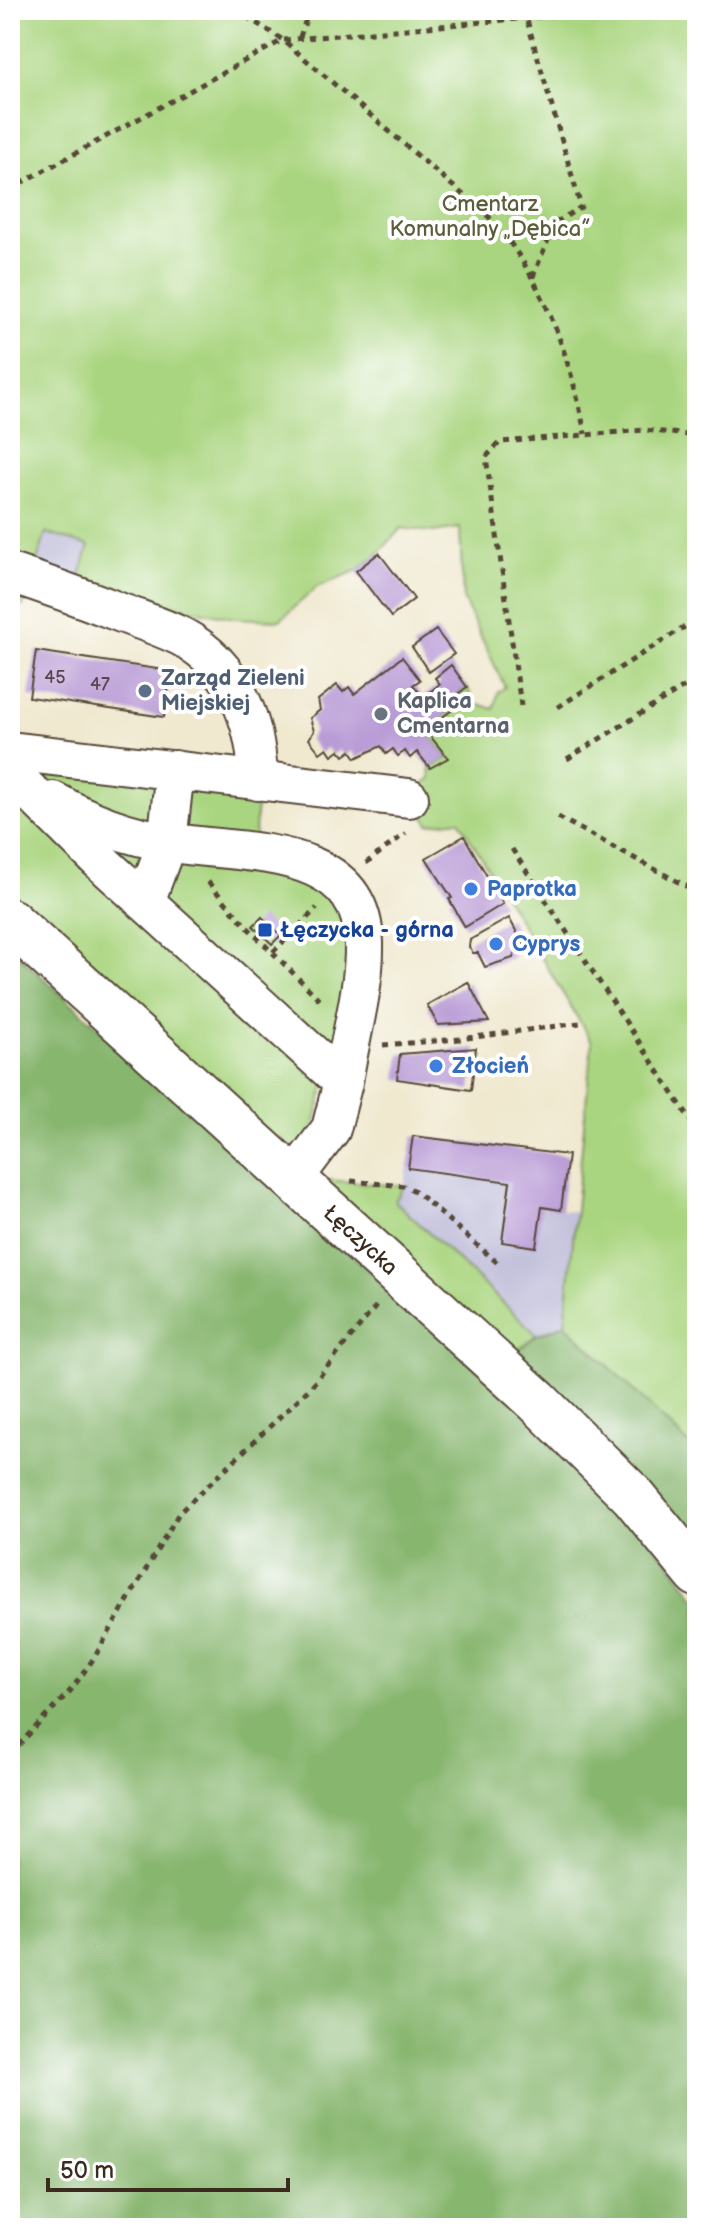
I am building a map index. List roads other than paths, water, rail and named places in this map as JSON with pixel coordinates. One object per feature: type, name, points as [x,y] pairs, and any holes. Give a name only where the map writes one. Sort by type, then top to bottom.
[{"type":"main road","name":"Łęczycka","points":[[10,921],[294,1178],[633,1496],[697,1574]]},
{"type":"lane","points":[[10,573],[171,632],[198,647],[239,696],[252,720],[257,742],[258,781]]},
{"type":"lane","points":[[10,751],[409,798]]},
{"type":"lane","points":[[145,902],[167,842],[175,770]]},
{"type":"lane","points":[[18,779],[107,826],[167,842],[254,852],[314,865],[329,873],[350,896],[364,941],[343,1082],[331,1129],[294,1178]]},
{"type":"lane","points":[[18,779],[145,902],[343,1082]]},
{"type":"place","name":"Zarząd Zieleni Miejskiej","points":[[145,691]]},
{"type":"place","name":"Kaplica Cmentarna","points":[[381,714]]},
{"type":"place","name":"Paprotka","points":[[471,889]]},
{"type":"place","name":"Łęczycka - górna","points":[[265,930]]},
{"type":"place","name":"Cyprys","points":[[496,944]]},
{"type":"place","name":"Złocień","points":[[436,1066]]},
{"type":"park label","name":"Cmentarz Komunalny „Dębica”","points":[[490,216]]}]
